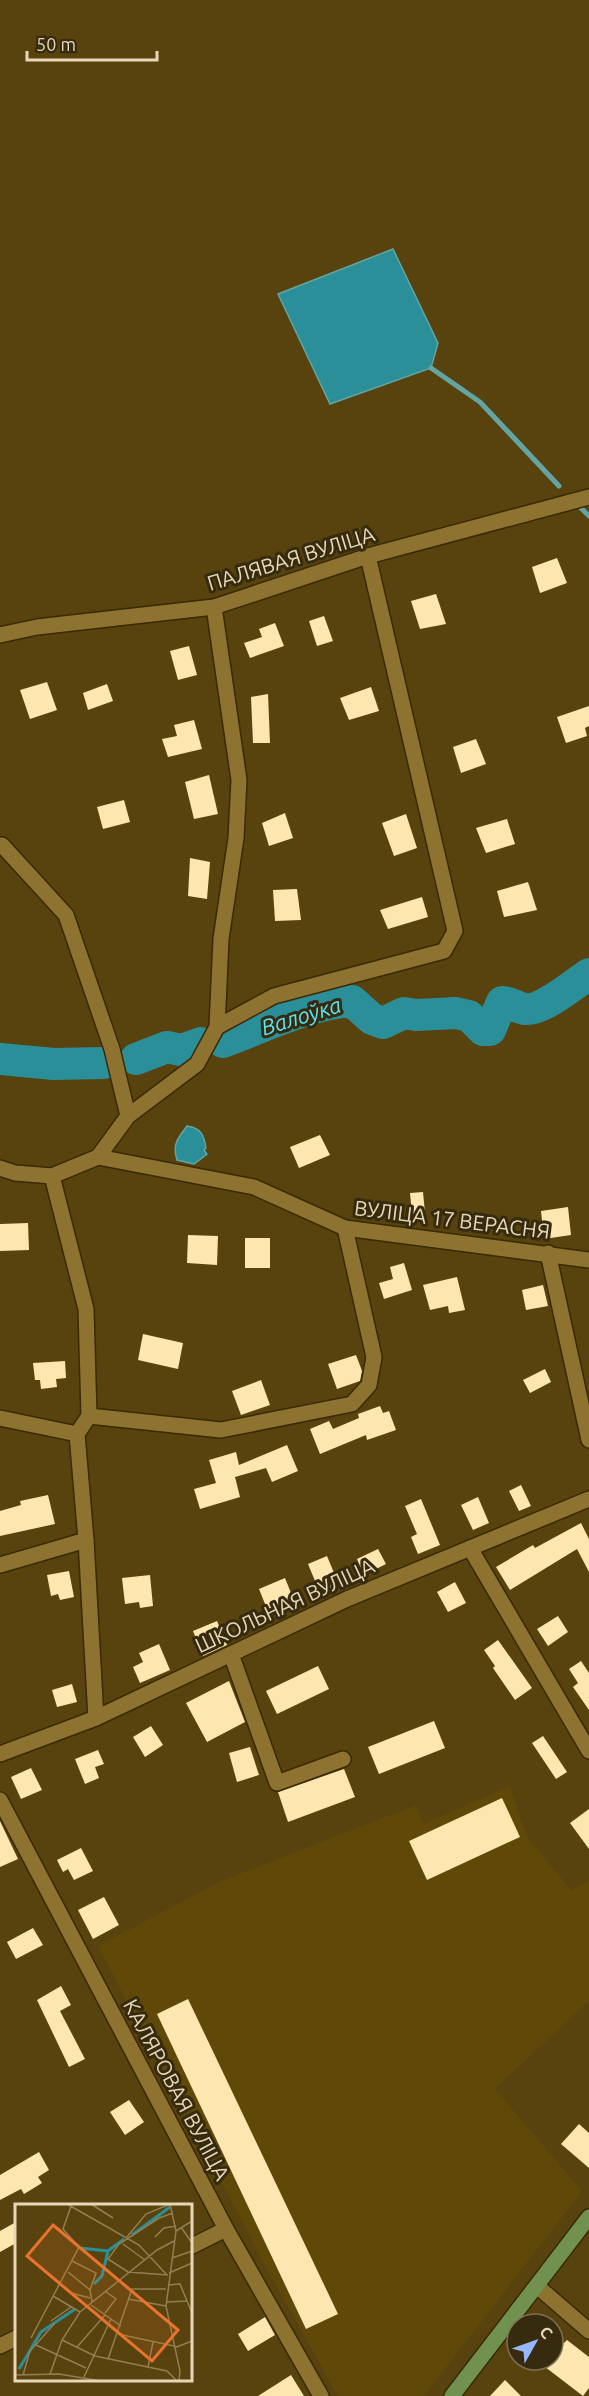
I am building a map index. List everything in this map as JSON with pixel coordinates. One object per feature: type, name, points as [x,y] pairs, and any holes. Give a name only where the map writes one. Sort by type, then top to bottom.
[{"type":"main road","points":[[452,2396],[589,2217]]},
{"type":"street","name":"ПАЛЯВАЯ ВУЛІЦА","points":[[0,635],[37,627],[214,608],[368,556],[589,497]]},
{"type":"street","points":[[217,1026],[274,996],[444,951],[455,931],[368,556]]},
{"type":"street","points":[[0,1168],[15,1173],[52,1176],[98,1157],[128,1116],[197,1064],[217,1026],[221,939],[236,838],[239,780],[214,608]]},
{"type":"street","points":[[2,845],[66,915],[112,1049],[128,1116]]},
{"type":"street","name":"ВУЛІЦА 17 ВЕРАСНЯ","points":[[98,1157],[254,1187],[345,1228],[589,1260]]},
{"type":"street","points":[[52,1176],[86,1309],[89,1416],[77,1434],[86,1540],[96,1718]]},
{"type":"street","points":[[89,1416],[221,1430],[352,1404],[369,1385],[374,1357],[345,1228]]},
{"type":"street","points":[[548,1253],[589,1440]]},
{"type":"street","points":[[0,1418],[77,1434]]},
{"type":"street","name":"ШКОЛЬНАЯ ВУЛІЦА","points":[[0,1754],[96,1718],[347,1599],[589,1499]]},
{"type":"street","points":[[0,1565],[86,1540]]},
{"type":"street","points":[[470,1548],[589,1751]]},
{"type":"street","points":[[231,1653],[277,1783],[343,1759]]},
{"type":"street","name":"КАЛЯРОВАЯ ВУЛІЦА","points":[[0,1800],[226,2229],[321,2396]]},
{"type":"street","points":[[192,2246],[226,2229]]},
{"type":"street","points":[[537,2286],[589,2331]]},
{"type":"street","points":[[0,2346],[15,2338]]},
{"type":"shaded area","points":[[510,1786],[527,1837],[571,1890],[589,1880],[589,2001],[495,2089],[582,2191],[424,2396],[338,2396],[268,2271],[98,1946],[221,1881],[416,1805],[424,1824]]},
{"type":"water","points":[[393,249],[438,343],[431,368],[330,404],[278,294]]},
{"type":"water","points":[[187,1126],[199,1130],[206,1148],[204,1150],[207,1154],[194,1164],[177,1160],[175,1150]]},
{"type":"building","points":[[557,558],[567,583],[540,593],[532,567]]},
{"type":"building","points":[[436,594],[446,624],[420,629],[411,601]]},
{"type":"building","points":[[324,616],[333,641],[317,646],[309,621]]},
{"type":"building","points":[[275,623],[284,646],[250,658],[244,643],[262,637],[259,629]]},
{"type":"building","points":[[189,646],[197,675],[178,680],[170,651]]},
{"type":"building","points":[[47,682],[57,710],[30,719],[20,690]]},
{"type":"building","points":[[107,684],[113,701],[88,710],[83,693]]},
{"type":"building","points":[[371,687],[379,711],[349,720],[340,698]]},
{"type":"building","points":[[268,694],[270,743],[253,743],[251,697]]},
{"type":"building","points":[[589,706],[589,726],[585,728],[587,736],[566,743],[557,717]]},
{"type":"building","points":[[194,720],[202,749],[168,757],[162,739],[177,736],[174,725]]},
{"type":"building","points":[[476,739],[486,764],[461,773],[453,747]]},
{"type":"building","points":[[209,775],[218,814],[194,819],[185,782]]},
{"type":"building","points":[[124,800],[130,822],[103,829],[97,807]]},
{"type":"building","points":[[285,813],[293,838],[269,846],[262,823]]},
{"type":"building","points":[[406,814],[417,848],[394,856],[382,823]]},
{"type":"building","points":[[507,819],[515,844],[486,853],[476,828]]},
{"type":"building","points":[[190,858],[210,862],[207,899],[188,896]]},
{"type":"building","points":[[528,882],[537,910],[504,917],[497,891]]},
{"type":"building","points":[[297,889],[301,920],[275,921],[273,890]]},
{"type":"building","points":[[422,897],[428,917],[388,929],[380,910]]},
{"type":"building","points":[[320,1135],[330,1155],[299,1168],[290,1147]]},
{"type":"building","points":[[423,1192],[425,1213],[412,1214],[410,1193]]},
{"type":"building","points":[[568,1207],[571,1235],[544,1239],[541,1211]]},
{"type":"building","points":[[28,1223],[29,1250],[0,1251],[0,1224]]},
{"type":"building","points":[[188,1235],[218,1236],[217,1265],[187,1263]]},
{"type":"building","points":[[245,1238],[270,1238],[270,1268],[245,1268]]},
{"type":"building","points":[[404,1263],[412,1290],[384,1299],[379,1283],[393,1279],[390,1267]]},
{"type":"building","points":[[457,1277],[465,1310],[449,1313],[448,1306],[430,1310],[423,1285]]},
{"type":"building","points":[[543,1285],[548,1306],[526,1310],[522,1290]]},
{"type":"building","points":[[143,1334],[183,1343],[178,1369],[138,1360]]},
{"type":"building","points":[[356,1355],[362,1371],[360,1381],[337,1389],[328,1364]]},
{"type":"building","points":[[65,1361],[66,1378],[56,1379],[57,1387],[41,1389],[40,1380],[35,1380],[33,1363]]},
{"type":"building","points":[[545,1369],[551,1382],[530,1393],[523,1380]]},
{"type":"building","points":[[261,1380],[270,1405],[241,1415],[232,1391]]},
{"type":"building","points":[[380,1406],[383,1413],[389,1411],[396,1430],[367,1440],[366,1435],[320,1454],[310,1429],[329,1421],[333,1429],[359,1418],[358,1414]]},
{"type":"building","points":[[287,1445],[298,1471],[272,1482],[266,1468],[235,1477],[240,1497],[200,1509],[194,1489],[216,1483],[209,1460],[236,1452],[239,1465]]},
{"type":"building","points":[[521,1485],[531,1506],[519,1511],[509,1491]]},
{"type":"building","points":[[48,1495],[55,1524],[0,1536],[0,1511],[21,1505],[20,1501]]},
{"type":"building","points":[[478,1497],[489,1523],[473,1530],[461,1505]]},
{"type":"building","points":[[421,1499],[440,1545],[418,1554],[411,1537],[417,1534],[405,1506]]},
{"type":"building","points":[[581,1523],[589,1539],[589,1572],[577,1549],[510,1590],[496,1567],[533,1545],[535,1548]]},
{"type":"building","points":[[378,1549],[386,1564],[364,1575],[357,1559]]},
{"type":"building","points":[[327,1556],[339,1585],[320,1593],[308,1564]]},
{"type":"building","points":[[69,1571],[74,1597],[60,1600],[58,1594],[51,1596],[47,1575]]},
{"type":"building","points":[[150,1575],[153,1606],[140,1608],[139,1602],[125,1604],[122,1578]]},
{"type":"building","points":[[285,1578],[295,1603],[269,1614],[259,1589]]},
{"type":"building","points":[[455,1582],[466,1603],[448,1612],[437,1592]]},
{"type":"building","points":[[558,1616],[568,1632],[548,1646],[537,1629]]},
{"type":"building","points":[[217,1621],[227,1645],[203,1656],[193,1631]]},
{"type":"building","points":[[498,1640],[532,1688],[515,1700],[493,1668],[495,1666],[484,1650]]},
{"type":"building","points":[[159,1644],[170,1670],[140,1683],[133,1667],[143,1662],[139,1653]]},
{"type":"building","points":[[581,1661],[589,1673],[589,1710],[573,1687],[578,1683],[569,1669]]},
{"type":"building","points":[[318,1666],[329,1689],[277,1714],[266,1691]]},
{"type":"building","points":[[229,1681],[245,1722],[207,1742],[186,1703]]},
{"type":"building","points":[[72,1684],[77,1702],[57,1707],[52,1690]]},
{"type":"building","points":[[434,1721],[445,1748],[379,1774],[368,1747]]},
{"type":"building","points":[[151,1726],[163,1745],[145,1757],[133,1737]]},
{"type":"building","points":[[543,1736],[567,1772],[556,1779],[532,1743]]},
{"type":"building","points":[[250,1747],[259,1775],[237,1782],[229,1753]]},
{"type":"building","points":[[98,1750],[104,1764],[95,1767],[99,1778],[85,1784],[75,1759]]},
{"type":"building","points":[[31,1768],[42,1790],[21,1799],[11,1777]]},
{"type":"building","points":[[344,1769],[355,1797],[288,1822],[278,1792]]},
{"type":"building","points":[[502,1798],[520,1837],[427,1880],[409,1841]]},
{"type":"building","points":[[589,1809],[589,1849],[570,1823]]},
{"type":"building","points":[[0,1821],[18,1859],[0,1867]]},
{"type":"building","points":[[81,1848],[93,1871],[74,1880],[68,1869],[63,1872],[57,1860]]},
{"type":"building","points":[[104,1897],[119,1925],[93,1939],[78,1910]]},
{"type":"building","points":[[33,1928],[43,1945],[16,1959],[7,1942]]},
{"type":"building","points":[[61,1986],[71,2005],[60,2011],[85,2059],[69,2067],[37,2000]]},
{"type":"building","points":[[188,1999],[338,2314],[306,2329],[157,2014]]},
{"type":"building","points":[[129,2100],[144,2122],[125,2135],[110,2112]]},
{"type":"building","points":[[579,2124],[589,2133],[589,2168],[561,2144]]},
{"type":"building","points":[[39,2152],[49,2170],[38,2177],[42,2183],[24,2194],[21,2189],[0,2200],[0,2175]]},
{"type":"building","points":[[15,2223],[15,2244],[0,2252],[0,2231]]},
{"type":"building","points":[[265,2317],[275,2335],[248,2351],[238,2334]]},
{"type":"building","points":[[567,2340],[589,2357],[589,2388],[583,2396],[552,2372],[565,2372],[565,2342]]},
{"type":"building","points":[[291,2375],[304,2396],[258,2396]]},
{"type":"building","points":[[505,2380],[521,2396],[490,2396]]},
{"type":"waterway","points":[[431,368],[480,402],[559,486]]},
{"type":"waterway","points":[[581,508],[589,516]]},
{"type":"waterway","name":"Валоўка","points":[[223,1042],[303,1011],[352,1001],[372,1019],[383,1023],[404,1013],[416,1015],[456,1013],[469,1016],[483,1030],[490,1030],[502,1002],[525,1009],[540,1006],[589,974]]},
{"type":"waterway","name":"Валоўка","points":[[136,1059],[167,1047],[181,1050],[201,1043]]},
{"type":"waterway","name":"Валоўка","points":[[0,1059],[54,1064],[104,1063]]}]
